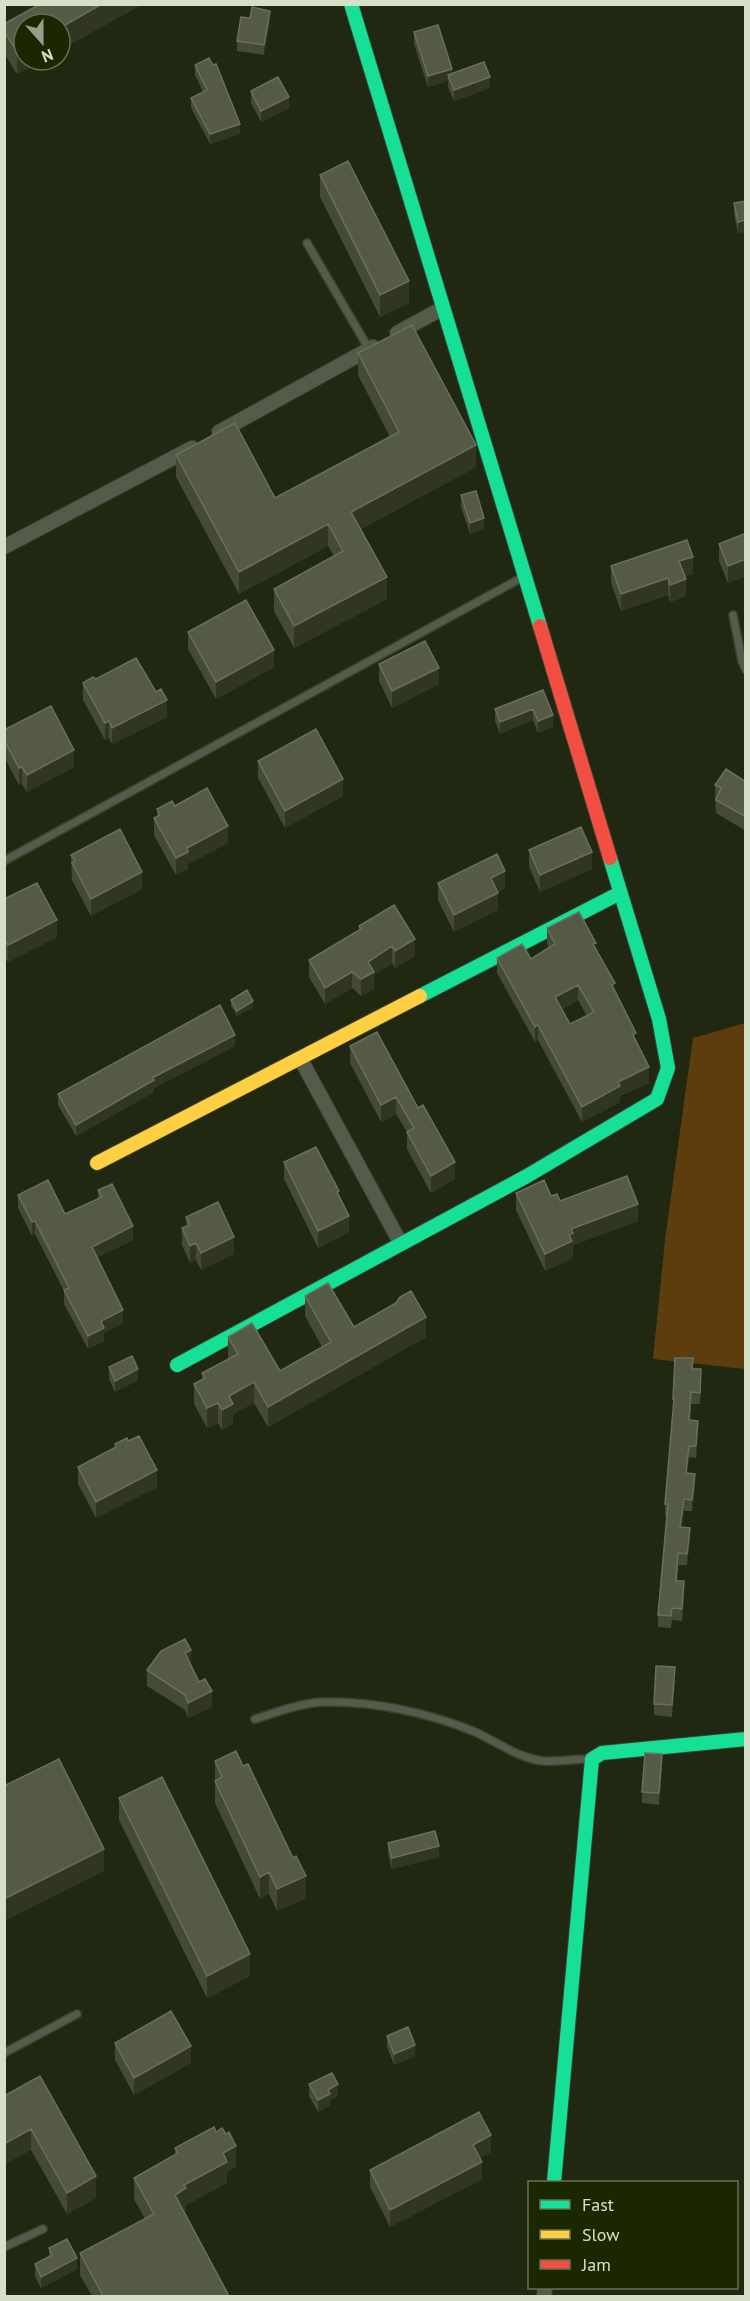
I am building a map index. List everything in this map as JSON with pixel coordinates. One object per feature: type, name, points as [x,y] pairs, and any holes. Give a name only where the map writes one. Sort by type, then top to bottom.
[{"type":"street","points":[[177,1365],[527,1176],[657,1099],[668,1068],[660,1019],[351,4]]},
{"type":"street","points":[[4,548],[206,440],[443,308]]},
{"type":"street","points":[[97,1163],[620,893]]},
{"type":"street","points":[[300,1058],[401,1244]]},
{"type":"street","points":[[554,2181],[592,1758],[602,1753],[746,1739]]},
{"type":"lane","points":[[307,243],[369,349]]},
{"type":"lane","points":[[4,861],[525,576]]},
{"type":"lane","points":[[733,615],[742,661],[746,670]]},
{"type":"lane","points":[[255,1719],[287,1709],[324,1702],[379,1706],[464,1728],[511,1750],[543,1761],[592,1758]]},
{"type":"lane","points":[[4,2053],[77,2014]]},
{"type":"lane","points":[[4,2247],[43,2229]]},
{"type":"shaded area","points":[[745,1023],[745,1369],[653,1359],[665,1240],[693,1038]]},
{"type":"building","points":[[40,4],[102,4],[72,21],[72,12],[26,12]]},
{"type":"building","points":[[252,7],[270,11],[264,45],[237,41],[241,17],[250,18]]},
{"type":"building","points":[[12,20],[12,44],[4,31],[4,24]]},
{"type":"building","points":[[438,25],[452,69],[428,76],[414,32]]},
{"type":"building","points":[[209,58],[213,65],[216,64],[240,124],[210,134],[191,98],[207,90],[195,65]]},
{"type":"building","points":[[484,62],[490,77],[454,90],[448,75]]},
{"type":"building","points":[[278,77],[289,97],[261,111],[251,91]]},
{"type":"building","points":[[348,161],[409,281],[380,295],[320,175]]},
{"type":"building","points":[[746,201],[746,220],[738,222],[734,203]]},
{"type":"building","points":[[412,325],[476,445],[351,512],[387,577],[294,626],[274,589],[343,551],[328,524],[239,572],[176,455],[235,423],[275,498],[399,432],[358,353]]},
{"type":"building","points":[[476,491],[484,518],[470,523],[461,495]]},
{"type":"building","points":[[746,533],[746,559],[728,566],[719,544]]},
{"type":"building","points":[[687,540],[693,557],[679,561],[686,579],[670,585],[668,578],[621,594],[611,566]]},
{"type":"building","points":[[246,600],[274,650],[216,682],[188,632]]},
{"type":"building","points":[[425,641],[439,668],[392,691],[379,664]]},
{"type":"building","points":[[136,658],[156,692],[161,689],[167,700],[112,728],[109,721],[105,723],[83,683],[93,677],[96,679]]},
{"type":"building","points":[[543,690],[553,715],[538,721],[533,709],[500,722],[495,709]]},
{"type":"building","points":[[51,706],[74,750],[27,775],[22,767],[19,768],[4,740],[4,730]]},
{"type":"building","points":[[316,729],[343,779],[285,811],[258,761]]},
{"type":"building","points":[[726,769],[746,782],[746,817],[716,800],[721,788],[715,785]]},
{"type":"building","points":[[207,788],[228,826],[187,848],[188,852],[176,858],[154,818],[160,815],[157,809],[172,801],[175,806]]},
{"type":"building","points":[[581,827],[592,852],[540,875],[529,850]]},
{"type":"building","points":[[120,829],[142,872],[91,899],[72,863],[75,861],[71,855]]},
{"type":"building","points":[[497,854],[505,871],[491,878],[498,893],[454,915],[438,883]]},
{"type":"building","points":[[37,883],[57,920],[8,945],[4,939],[4,899]]},
{"type":"building","points":[[394,905],[415,939],[395,951],[392,946],[368,962],[374,972],[361,979],[352,972],[325,988],[309,960],[361,929],[359,926]]},
{"type":"building","points":[[579,912],[596,943],[593,944],[615,983],[612,985],[636,1033],[633,1035],[649,1067],[618,1082],[620,1086],[582,1107],[538,1025],[535,1027],[497,958],[522,944],[531,959],[555,944],[547,928]],"holes":[[[578,985],[594,1012],[570,1024],[555,997]]]},
{"type":"building","points":[[247,990],[253,1001],[237,1011],[231,1000]]},
{"type":"building","points":[[220,1005],[235,1035],[152,1078],[154,1080],[76,1125],[58,1094]]},
{"type":"building","points":[[377,1032],[418,1108],[423,1105],[455,1162],[431,1176],[407,1132],[414,1128],[396,1097],[381,1105],[350,1046]]},
{"type":"building","points":[[316,1147],[349,1216],[318,1231],[284,1162]]},
{"type":"building","points":[[627,1176],[638,1204],[571,1229],[573,1233],[569,1235],[572,1241],[545,1254],[516,1193],[544,1180],[551,1196],[557,1194],[560,1201]]},
{"type":"building","points":[[48,1180],[65,1214],[102,1197],[98,1190],[112,1184],[133,1226],[92,1247],[123,1310],[101,1321],[104,1328],[88,1336],[64,1290],[69,1288],[35,1221],[32,1222],[18,1195]]},
{"type":"building","points":[[218,1202],[234,1237],[201,1253],[196,1243],[190,1246],[182,1228],[190,1225],[186,1217]]},
{"type":"building","points":[[328,1283],[354,1327],[396,1303],[400,1297],[411,1291],[426,1317],[268,1407],[254,1382],[229,1396],[233,1404],[222,1410],[218,1403],[207,1408],[194,1384],[205,1378],[202,1373],[238,1354],[228,1337],[252,1323],[280,1371],[331,1342],[305,1296]]},
{"type":"building","points":[[132,1356],[138,1369],[115,1381],[109,1367]]},
{"type":"building","points":[[675,1358],[693,1358],[692,1369],[701,1369],[700,1393],[691,1392],[689,1420],[698,1421],[696,1446],[689,1446],[686,1473],[695,1474],[692,1500],[684,1499],[680,1527],[690,1528],[687,1554],[678,1553],[676,1581],[684,1581],[682,1609],[672,1608],[671,1616],[658,1615],[668,1504],[665,1504],[674,1399]]},
{"type":"building","points":[[139,1436],[157,1470],[96,1502],[78,1467],[116,1447],[115,1444],[127,1438],[128,1441]]},
{"type":"building","points":[[185,1639],[191,1650],[185,1653],[199,1682],[205,1679],[212,1691],[188,1703],[185,1695],[147,1670],[161,1651]]},
{"type":"building","points":[[656,1666],[675,1667],[672,1705],[654,1704]]},
{"type":"building","points":[[236,1751],[243,1766],[248,1764],[293,1858],[296,1856],[306,1876],[277,1889],[269,1872],[260,1877],[215,1781],[222,1777],[215,1761]]},
{"type":"building","points":[[645,1753],[662,1754],[659,1793],[642,1792]]},
{"type":"building","points":[[59,1759],[104,1849],[4,1899],[4,1786]]},
{"type":"building","points":[[162,1777],[250,1954],[207,1976],[119,1798]]},
{"type":"building","points":[[435,1831],[439,1846],[392,1858],[388,1843]]},
{"type":"building","points":[[171,2011],[191,2046],[134,2078],[115,2043]]},
{"type":"building","points":[[408,2027],[415,2045],[394,2054],[387,2036]]},
{"type":"building","points":[[332,2073],[338,2084],[328,2090],[330,2094],[318,2100],[309,2084]]},
{"type":"building","points":[[40,2076],[96,2176],[67,2193],[31,2129],[4,2144],[4,2096]]},
{"type":"building","points":[[479,2112],[491,2135],[473,2145],[482,2162],[390,2210],[370,2170]]},
{"type":"building","points":[[214,2127],[216,2132],[222,2128],[226,2134],[229,2132],[236,2146],[223,2153],[227,2162],[184,2185],[186,2188],[175,2195],[229,2296],[103,2296],[80,2253],[154,2214],[134,2178],[178,2153],[175,2148]]},
{"type":"building","points":[[67,2239],[77,2258],[41,2277],[35,2264],[52,2255],[49,2248]]},
{"type":"traffic: fast","points":[[351,4],[540,626]]},
{"type":"traffic: fast","points":[[177,1365],[527,1176],[657,1099],[668,1068],[659,1019],[610,858]]},
{"type":"traffic: fast","points":[[420,996],[620,893]]},
{"type":"traffic: fast","points":[[554,2181],[592,1759],[602,1753],[746,1739]]},
{"type":"traffic: slow","points":[[97,1163],[420,996]]},
{"type":"traffic: jam","points":[[540,626],[610,858]]}]
